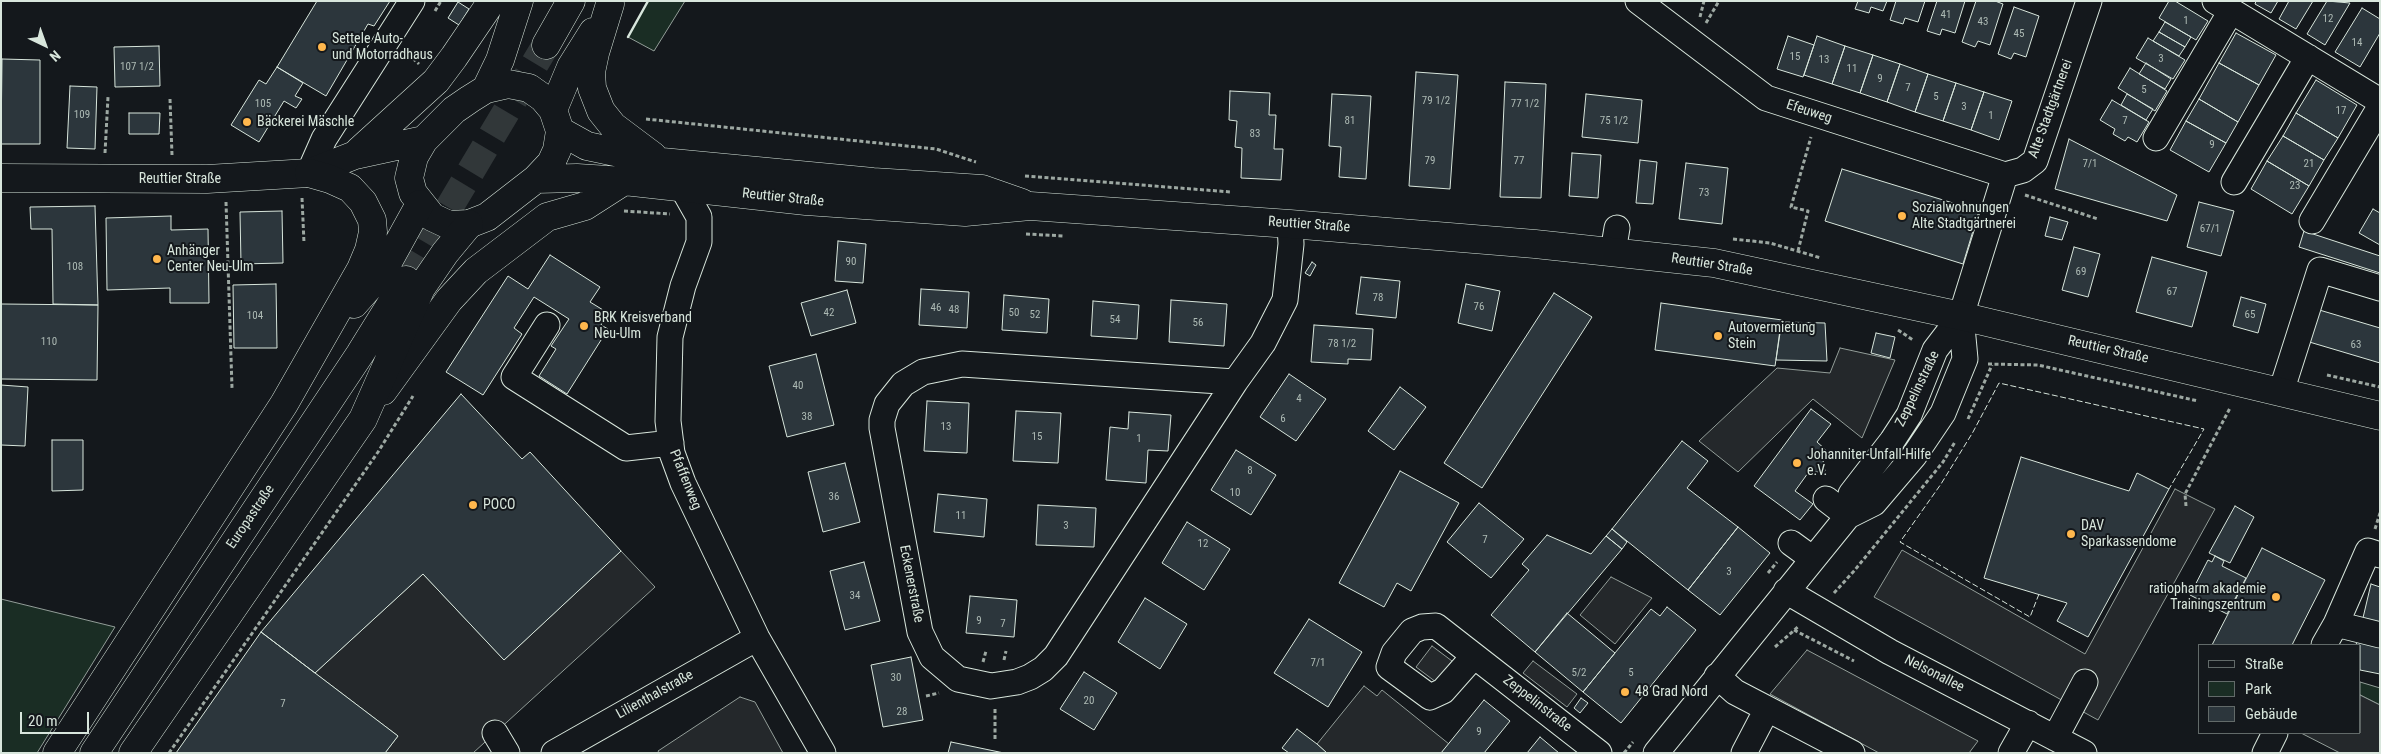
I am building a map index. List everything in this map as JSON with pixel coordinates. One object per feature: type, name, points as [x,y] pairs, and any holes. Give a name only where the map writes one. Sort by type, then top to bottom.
[{"type":"main road","points":[[492,1],[436,81],[355,155],[391,167],[409,178],[413,193],[420,204],[432,217],[450,225],[469,224],[487,217],[536,179],[551,163],[557,150],[556,121],[571,67],[611,2]]},
{"type":"main road","points":[[486,89],[500,60],[519,1]]},
{"type":"main road","points":[[546,45],[571,1]]},
{"type":"main road","points":[[611,2],[591,72],[592,88],[596,101],[613,126],[675,171]]},
{"type":"main road","name":"Reuttier Straße","points":[[409,178],[414,157],[424,140],[454,110],[486,89],[508,84],[528,88],[543,98],[556,121],[587,146],[675,171],[806,201],[966,212],[1030,206],[1290,224],[1615,240],[1961,316],[2380,416]]},
{"type":"main road","name":"Reuttier Straße","points":[[1,178],[171,179],[301,174],[355,155],[424,140]]},
{"type":"main road","name":"Reuttier Straße","points":[[536,179],[577,178],[624,181],[675,171]]},
{"type":"main road","points":[[57,753],[284,404],[322,340],[369,250],[373,232],[372,220],[368,209],[350,188],[330,179],[301,174]]},
{"type":"main road","points":[[133,753],[432,322],[476,271],[547,217],[584,206],[624,181]]},
{"type":"main road","points":[[322,340],[383,271],[420,204]]},
{"type":"main road","points":[[363,419],[421,288],[445,253],[469,224]]},
{"type":"main road","name":"Europastraße","points":[[94,753],[360,354],[406,280]]},
{"type":"street","points":[[301,174],[412,1]]},
{"type":"street","name":"Efeuweg","points":[[1638,1],[1766,98],[2003,181]]},
{"type":"street","name":"Alte Stadtgärtnerei","points":[[2003,181],[2035,161],[2089,1]]},
{"type":"street","points":[[2156,138],[2223,6],[2380,101]]},
{"type":"street","points":[[2234,182],[2308,57]]},
{"type":"street","points":[[2312,221],[2380,107]]},
{"type":"street","name":"Pfaffenweg","points":[[675,171],[699,217],[699,242],[683,286],[670,337],[667,385],[672,453],[683,483],[757,638],[823,753]]},
{"type":"street","points":[[1961,316],[2003,181]]},
{"type":"street","name":"Eckenerstraße","points":[[1234,382],[962,364],[923,372],[913,377],[894,394],[884,413],[882,428],[922,638],[932,657],[951,674],[967,682],[995,686],[1017,682],[1030,677],[1043,669],[1056,656],[1234,382],[1263,343],[1285,300],[1291,244],[1290,224]]},
{"type":"street","points":[[2281,392],[2320,270],[2380,288]]},
{"type":"street","name":"Zeppelinstraße","points":[[1848,516],[1851,494],[1909,415],[1935,350],[1961,316]]},
{"type":"street","name":"Zeppelinstraße","points":[[1656,753],[1848,516],[1874,503],[1914,456],[1943,413],[1965,359],[1961,316]]},
{"type":"street","points":[[548,324],[514,377],[626,448],[670,443]]},
{"type":"street","points":[[1826,499],[1848,516]]},
{"type":"street","points":[[1791,543],[1813,559]]},
{"type":"street","points":[[2325,644],[2336,624],[2368,552],[2380,555]]},
{"type":"street","name":"Nelsonallee","points":[[1786,591],[1890,652],[2084,753]]},
{"type":"street","points":[[2336,624],[2380,635]]},
{"type":"street","name":"Lilienthalstraße","points":[[554,753],[757,638]]},
{"type":"street","name":"Zeppelinstraße","points":[[1474,656],[1599,753]]},
{"type":"street","points":[[1717,676],[1735,692],[1852,753]]},
{"type":"street","points":[[2055,738],[2085,682]]},
{"type":"street","points":[[1744,753],[1767,709]]},
{"type":"street","points":[[2011,753],[2028,723]]},
{"type":"street","points":[[2265,753],[2274,734]]},
{"type":"path","points":[[106,179],[105,157],[108,97]]},
{"type":"path","points":[[170,99],[171,179]]},
{"type":"path","points":[[1798,251],[1808,212],[1790,207],[1818,115]]},
{"type":"path","points":[[301,174],[304,243]]},
{"type":"path","points":[[226,178],[232,388]]},
{"type":"path","points":[[2003,181],[2098,219]]},
{"type":"path","points":[[617,211],[699,217]]},
{"type":"path","points":[[1025,234],[1065,236]]},
{"type":"path","points":[[1890,328],[1900,331],[1912,340],[1935,350]]},
{"type":"path","points":[[1965,359],[1992,365],[2038,365],[2201,401]]},
{"type":"path","points":[[1965,425],[1992,365]]},
{"type":"path","points":[[169,753],[378,452],[415,393]]},
{"type":"path","points":[[2220,406],[2239,410]]},
{"type":"path","points":[[2186,506],[2185,494],[2230,408]]},
{"type":"path","points":[[1768,653],[1818,610],[1854,571],[1943,462],[1956,440]]},
{"type":"path","points":[[995,686],[995,738]]},
{"type":"green space","points":[[648,1],[685,1],[654,51],[628,37]]},
{"type":"green space","points":[[1,599],[115,627],[37,753],[1,753]]},
{"type":"green space","points":[[2361,682],[2380,688],[2380,705],[2361,696]]},
{"type":"shaded area","points":[[1840,348],[1895,360],[1862,438],[1813,399],[1738,472],[1699,441],[1777,368],[1830,373]]},
{"type":"shaded area","points":[[2175,489],[2215,509],[2098,720],[1874,597],[1902,550],[2085,654]]},
{"type":"shaded area","points":[[621,551],[655,587],[473,753],[385,753],[398,736],[315,673],[423,574],[504,660]]},
{"type":"shaded area","points":[[1611,577],[1652,598],[1615,644],[1580,615]]},
{"type":"shaded area","points":[[1432,646],[1452,661],[1436,682],[1416,667]]},
{"type":"shaded area","points":[[1807,650],[1978,741],[1969,753],[1879,753],[1770,694]]},
{"type":"shaded area","points":[[1533,661],[1577,694],[1567,707],[1523,673]]},
{"type":"shaded area","points":[[1364,686],[1377,696],[1382,690],[1449,744],[1441,753],[1327,753],[1317,744]]},
{"type":"shaded area","points":[[2361,696],[2380,705],[2380,753],[2340,753],[2303,734],[2361,734]]},
{"type":"shaded area","points":[[740,697],[755,702],[783,753],[659,753],[658,751]]},
{"type":"building","name":"Settele Auto- und Motorradhaus","points":[[317,1],[390,1],[374,26],[368,24],[326,96],[277,67]]},
{"type":"building","points":[[1858,1],[1887,1],[1883,11],[1871,7],[1869,13],[1855,9]]},
{"type":"building","points":[[1896,1],[1925,1],[1918,22],[1905,18],[1903,24],[1890,20]]},
{"type":"building","points":[[1937,1],[1965,1],[1955,33],[1942,29],[1940,35],[1927,31]]},
{"type":"building","points":[[1976,1],[1995,1],[2003,4],[1990,45],[1978,41],[1975,47],[1962,42]]},
{"type":"building","points":[[2169,1],[2175,1],[2208,21],[2196,40],[2159,18]]},
{"type":"building","points":[[2256,1],[2278,1],[2271,13],[2255,4]]},
{"type":"building","points":[[2289,1],[2313,1],[2296,29],[2279,19]]},
{"type":"building","points":[[2327,1],[2350,3],[2325,45],[2307,34]]},
{"type":"building","points":[[458,2],[469,9],[459,25],[448,18]]},
{"type":"building","points":[[2014,7],[2039,16],[2026,57],[2014,53],[2011,59],[1998,54]]},
{"type":"building","points":[[2362,8],[2380,19],[2380,33],[2360,67],[2335,52]]},
{"type":"building","points":[[2165,22],[2191,37],[2185,47],[2159,32]]},
{"type":"building","points":[[2159,32],[2185,47],[2179,56],[2153,41]]},
{"type":"building","points":[[2236,33],[2276,55],[2259,85],[2219,63]]},
{"type":"building","points":[[1788,36],[1814,45],[1803,77],[1777,69]]},
{"type":"building","points":[[1817,36],[1845,46],[1832,84],[1804,75]]},
{"type":"building","points":[[2148,38],[2185,60],[2173,79],[2136,58]]},
{"type":"building","points":[[159,46],[160,86],[115,87],[114,47]]},
{"type":"building","points":[[1845,46],[1873,55],[1860,93],[1832,84]]},
{"type":"building","points":[[1873,55],[1900,64],[1887,102],[1860,93]]},
{"type":"building","points":[[2,59],[40,60],[40,144],[1,144]]},
{"type":"building","points":[[2146,63],[2171,79],[2165,89],[2139,74]]},
{"type":"building","points":[[2219,63],[2259,85],[2238,122],[2199,99]]},
{"type":"building","points":[[1900,64],[1928,74],[1915,112],[1887,102]]},
{"type":"building","points":[[277,67],[303,83],[295,96],[302,99],[296,108],[284,101],[259,142],[231,125],[259,80],[266,84]]},
{"type":"building","points":[[2130,68],[2167,91],[2155,111],[2118,88]]},
{"type":"building","points":[[1416,72],[1458,75],[1450,189],[1409,186]]},
{"type":"building","points":[[1928,74],[1956,83],[1943,121],[1915,112]]},
{"type":"building","points":[[2316,80],[2357,105],[2338,138],[2296,113]]},
{"type":"building","points":[[1505,82],[1546,84],[1541,198],[1500,197]]},
{"type":"building","points":[[1956,83],[1984,92],[1971,130],[1943,121]]},
{"type":"building","points":[[70,86],[97,87],[95,149],[67,148]]},
{"type":"building","points":[[1230,91],[1270,93],[1269,115],[1276,115],[1274,149],[1283,149],[1281,180],[1241,178],[1242,148],[1235,147],[1237,121],[1229,120]]},
{"type":"building","points":[[1984,92],[2012,101],[1999,140],[1971,130]]},
{"type":"building","points":[[1332,94],[1371,96],[1366,179],[1339,177],[1341,147],[1329,146]]},
{"type":"building","points":[[1586,94],[1642,100],[1638,143],[1582,137]]},
{"type":"building","points":[[2127,94],[2153,109],[2146,120],[2121,105]]},
{"type":"building","points":[[2199,99],[2238,122],[2226,143],[2186,121]]},
{"type":"building","points":[[2112,100],[2149,122],[2137,142],[2128,137],[2125,141],[2113,134],[2115,129],[2100,120]]},
{"type":"building","points":[[129,113],[160,113],[159,134],[129,134]]},
{"type":"building","points":[[2296,113],[2338,138],[2324,160],[2283,136]]},
{"type":"building","points":[[2186,121],[2226,143],[2209,172],[2170,150]]},
{"type":"building","points":[[2283,136],[2324,160],[2309,186],[2267,161]]},
{"type":"building","points":[[2069,139],[2177,195],[2167,221],[2055,189]]},
{"type":"building","points":[[1572,153],[1601,155],[1598,198],[1569,196]]},
{"type":"building","points":[[1640,160],[1657,162],[1653,204],[1636,203]]},
{"type":"building","points":[[2267,161],[2309,186],[2292,214],[2251,189]]},
{"type":"building","points":[[1686,163],[1728,168],[1722,224],[1679,219]]},
{"type":"building","name":"Sozialwohnungen Alte Stadtgärtnerei","points":[[1842,169],[1979,211],[1963,264],[1825,221]]},
{"type":"building","points":[[2199,202],[2234,211],[2221,256],[2187,247]]},
{"type":"building","points":[[95,206],[98,305],[53,304],[52,229],[31,229],[30,207]]},
{"type":"building","points":[[2373,209],[2380,213],[2380,245],[2359,233]]},
{"type":"building","points":[[282,211],[283,263],[241,264],[240,212]]},
{"type":"building","name":"Anhänger Center Neu-Ulm","points":[[171,216],[171,230],[208,229],[209,303],[170,303],[170,288],[107,290],[106,218]]},
{"type":"building","points":[[2050,217],[2068,222],[2062,240],[2045,236]]},
{"type":"building","points":[[2304,231],[2380,256],[2380,273],[2299,247]]},
{"type":"building","points":[[838,241],[866,244],[863,283],[835,281]]},
{"type":"building","points":[[2074,247],[2100,254],[2088,297],[2062,290]]},
{"type":"building","name":"BRK Kreisverband Neu-Ulm","points":[[550,255],[600,287],[590,302],[608,313],[601,325],[608,329],[567,394],[539,376],[556,349],[551,346],[569,319],[534,297],[514,328],[522,334],[483,395],[446,372],[508,276],[528,289]]},
{"type":"building","points":[[2152,257],[2207,272],[2192,327],[2136,312]]},
{"type":"building","points":[[1312,262],[1316,265],[1310,276],[1305,273]]},
{"type":"building","points":[[1361,277],[1400,281],[1396,318],[1356,314]]},
{"type":"building","points":[[276,284],[277,348],[234,348],[233,285]]},
{"type":"building","points":[[1466,284],[1500,291],[1492,331],[1458,323]]},
{"type":"building","points":[[921,289],[969,292],[967,328],[919,325]]},
{"type":"building","points":[[847,290],[856,323],[811,336],[801,303]]},
{"type":"building","points":[[1554,293],[1592,317],[1482,488],[1444,463]]},
{"type":"building","points":[[1004,295],[1049,299],[1047,333],[1002,330]]},
{"type":"building","points":[[2241,297],[2266,304],[2258,333],[2233,326]]},
{"type":"building","points":[[1171,300],[1227,304],[1224,346],[1169,342]]},
{"type":"building","points":[[1093,301],[1139,305],[1137,339],[1091,336]]},
{"type":"building","name":"Autovermietung Stein","points":[[1661,303],[1782,320],[1775,366],[1655,350]]},
{"type":"building","points":[[1,304],[98,305],[97,380],[1,379]]},
{"type":"building","points":[[2316,309],[2380,328],[2380,363],[2306,341]]},
{"type":"building","points":[[1781,322],[1825,323],[1827,361],[1776,360]]},
{"type":"building","points":[[1314,325],[1373,329],[1371,360],[1348,359],[1348,364],[1311,362]]},
{"type":"building","points":[[1876,333],[1895,337],[1890,358],[1871,353]]},
{"type":"building","points":[[816,354],[834,425],[787,437],[769,366]]},
{"type":"building","points":[[1289,374],[1326,399],[1296,441],[1260,417]]},
{"type":"building","points":[[1,385],[28,387],[25,446],[1,445]]},
{"type":"building","points":[[1400,387],[1426,407],[1394,450],[1368,431]]},
{"type":"building","name":"POCO","points":[[461,394],[522,459],[530,452],[621,551],[504,660],[423,574],[315,673],[261,632]]},
{"type":"building","points":[[927,401],[969,403],[967,453],[924,451]]},
{"type":"building","name":"Johanniter-Unfall-Hilfe e.V.","points":[[1811,409],[1831,424],[1817,442],[1826,450],[1822,455],[1825,471],[1808,473],[1795,491],[1813,504],[1800,520],[1754,486]]},
{"type":"building","points":[[1016,411],[1061,413],[1058,463],[1013,461]]},
{"type":"building","points":[[1129,412],[1171,415],[1168,451],[1148,450],[1146,483],[1106,480],[1110,427],[1128,429]]},
{"type":"building","points":[[52,440],[83,440],[83,490],[52,491]]},
{"type":"building","points":[[1682,441],[1708,461],[1687,488],[1738,527],[1688,590],[1612,529]]},
{"type":"building","points":[[1236,450],[1276,475],[1251,515],[1211,490]]},
{"type":"building","name":"DAV Sparkassendome","points":[[2021,457],[2129,491],[2137,473],[2169,489],[2088,637],[2057,621],[2067,603],[1984,578]]},
{"type":"building","points":[[845,463],[860,522],[823,532],[808,472]]},
{"type":"building","points":[[1400,471],[1459,503],[1411,591],[1397,583],[1384,607],[1339,583]]},
{"type":"building","points":[[938,494],[987,499],[984,537],[934,532]]},
{"type":"building","points":[[1479,503],[1524,539],[1491,578],[1447,542]]},
{"type":"building","points":[[1038,505],[1096,508],[1094,547],[1036,545]]},
{"type":"building","points":[[2235,506],[2254,517],[2230,563],[2209,553]]},
{"type":"building","points":[[1187,522],[1230,549],[1204,590],[1162,563]]},
{"type":"building","points":[[1738,527],[1770,553],[1720,615],[1688,590]]},
{"type":"building","points":[[1612,529],[1627,542],[1622,549],[1606,536]]},
{"type":"building","points":[[1547,535],[1591,554],[1606,536],[1622,549],[1535,652],[1491,615],[1529,570],[1522,564]]},
{"type":"building","name":"ratiopharm akademie Trainingszentrum","points":[[2262,548],[2325,580],[2293,644],[2213,644]]},
{"type":"building","points":[[2215,556],[2224,561],[2222,566],[2246,578],[2227,614],[2190,595],[2208,560],[2212,562]]},
{"type":"building","points":[[864,562],[880,621],[845,630],[830,571]]},
{"type":"building","points":[[2371,584],[2380,587],[2380,626],[2362,622]]},
{"type":"building","points":[[970,596],[1017,600],[1014,637],[966,633]]},
{"type":"building","points":[[1145,598],[1187,624],[1160,669],[1118,642]]},
{"type":"building","points":[[1667,607],[1696,630],[1621,723],[1583,692],[1651,609],[1660,616]]},
{"type":"building","points":[[1567,613],[1615,653],[1583,692],[1535,652]]},
{"type":"building","points":[[1309,619],[1362,652],[1328,707],[1274,673]]},
{"type":"building","points":[[261,632],[398,736],[385,753],[176,753]]},
{"type":"building","points":[[2357,641],[2380,647],[2380,674],[2361,670],[2361,644],[2356,644]]},
{"type":"building","points":[[911,657],[923,720],[883,727],[871,665]]},
{"type":"building","points":[[1084,672],[1117,693],[1094,730],[1060,709]]},
{"type":"building","points":[[1581,698],[1588,703],[1580,713],[1574,708]]},
{"type":"building","points":[[1484,700],[1510,721],[1484,753],[1441,753]]},
{"type":"building","points":[[1297,729],[1327,753],[1289,753],[1282,748]]},
{"type":"building","points":[[1540,737],[1559,753],[1527,753]]},
{"type":"building","points":[[951,742],[1004,753],[948,753]]},
{"type":"tunnel","points":[[406,280],[546,45]]},
{"type":"fence","points":[[2039,594],[2030,617],[1900,542],[1941,484],[1973,432],[1999,383],[2204,429],[2169,489]]},
{"type":"wall","points":[[628,37],[648,1]]},
{"type":"place","name":"Settele Auto- und Motorradhaus","points":[[322,47]]},
{"type":"place","name":"Bäckerei Mäschle","points":[[247,122]]},
{"type":"place","name":"Sozialwohnungen Alte Stadtgärtnerei","points":[[1902,216]]},
{"type":"place","name":"Anhänger Center Neu-Ulm","points":[[157,259]]},
{"type":"place","name":"BRK Kreisverband Neu-Ulm","points":[[584,326]]},
{"type":"place","name":"Autovermietung Stein","points":[[1718,336]]},
{"type":"place","name":"Johanniter-Unfall-Hilfe e.V.","points":[[1797,463]]},
{"type":"place","name":"POCO","points":[[473,505]]},
{"type":"place","name":"DAV Sparkassendome","points":[[2071,534]]},
{"type":"place","name":"ratiopharm akademie Trainingszentrum","points":[[2276,597]]},
{"type":"place","name":"48 Grad Nord","points":[[1625,692]]}]
